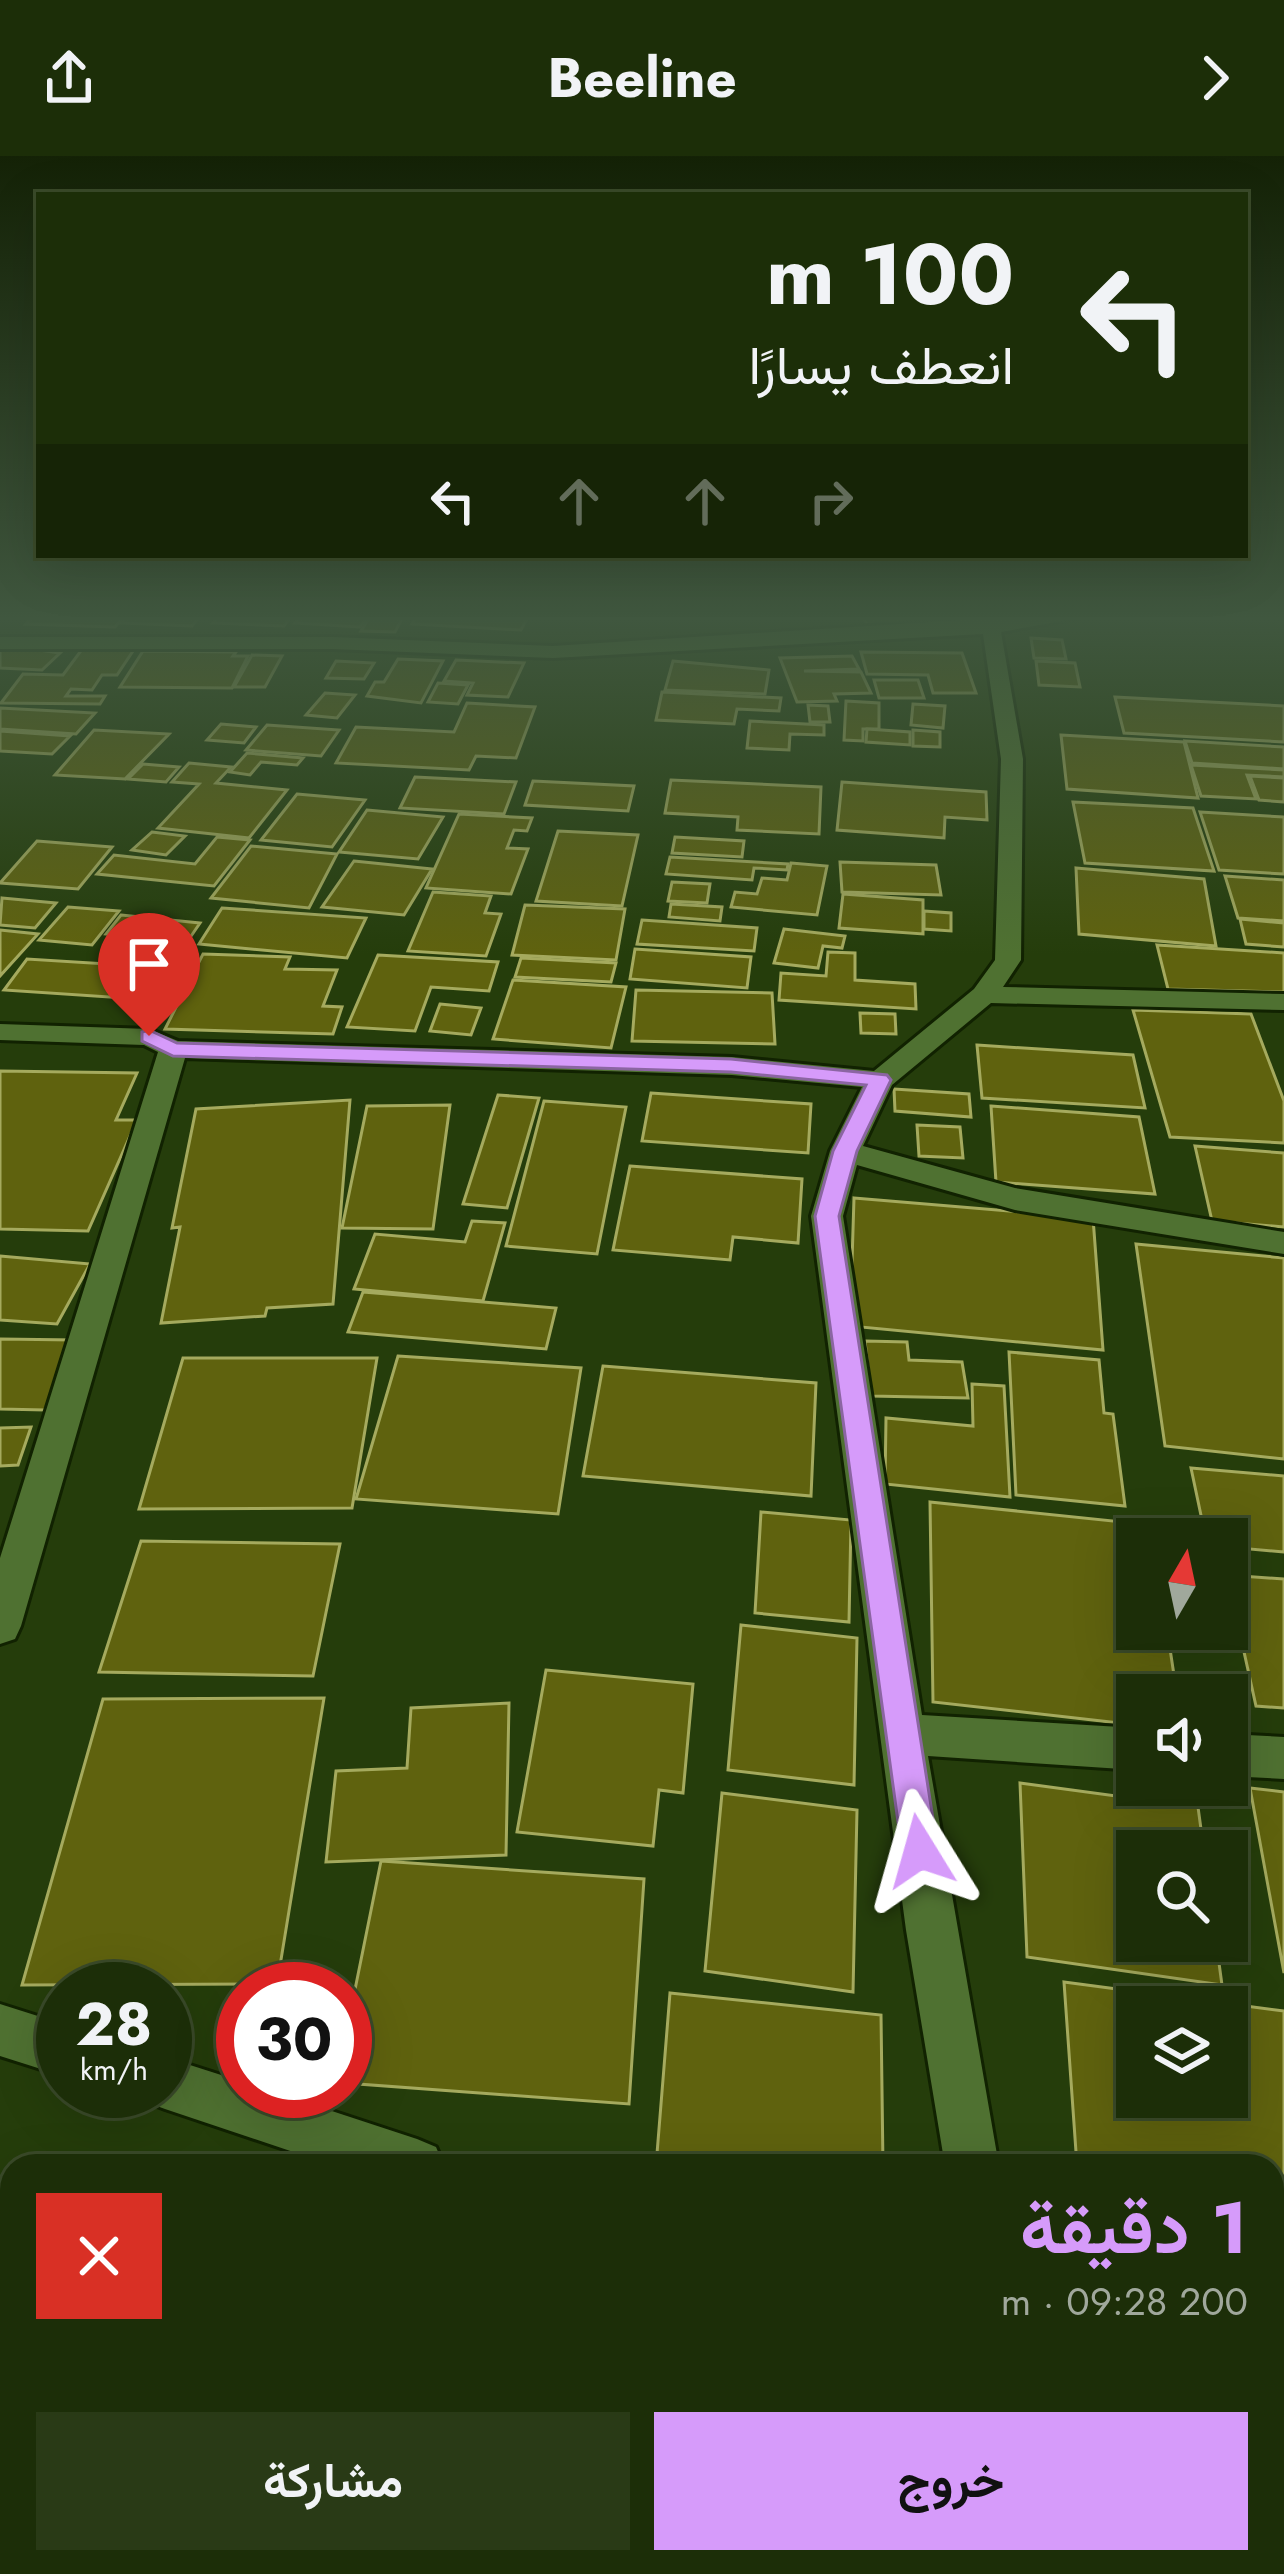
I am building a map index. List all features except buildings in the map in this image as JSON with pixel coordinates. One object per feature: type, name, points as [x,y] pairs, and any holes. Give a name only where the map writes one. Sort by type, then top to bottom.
[{"type":"street","points":[[970,2154],[827,1216],[845,1151],[880,1080],[984,995],[1008,960],[1012,781],[1005,728]]},
{"type":"street","points":[[984,995],[1284,1002]]},
{"type":"street","points":[[0,1032],[149,1036],[173,1049],[731,1066],[880,1080]]},
{"type":"street","points":[[0,1626],[173,1049]]},
{"type":"street","points":[[845,1151],[1015,1198],[1284,1243]]},
{"type":"street","points":[[903,1733],[1116,1748]]},
{"type":"street","points":[[1248,1755],[1284,1758]]},
{"type":"street","points":[[0,2030],[36,2041]]},
{"type":"street","points":[[192,2092],[381,2154]]},
{"type":"route","points":[[149,1036],[173,1049],[731,1066],[880,1080],[845,1151],[827,1216],[920,1851]]}]
